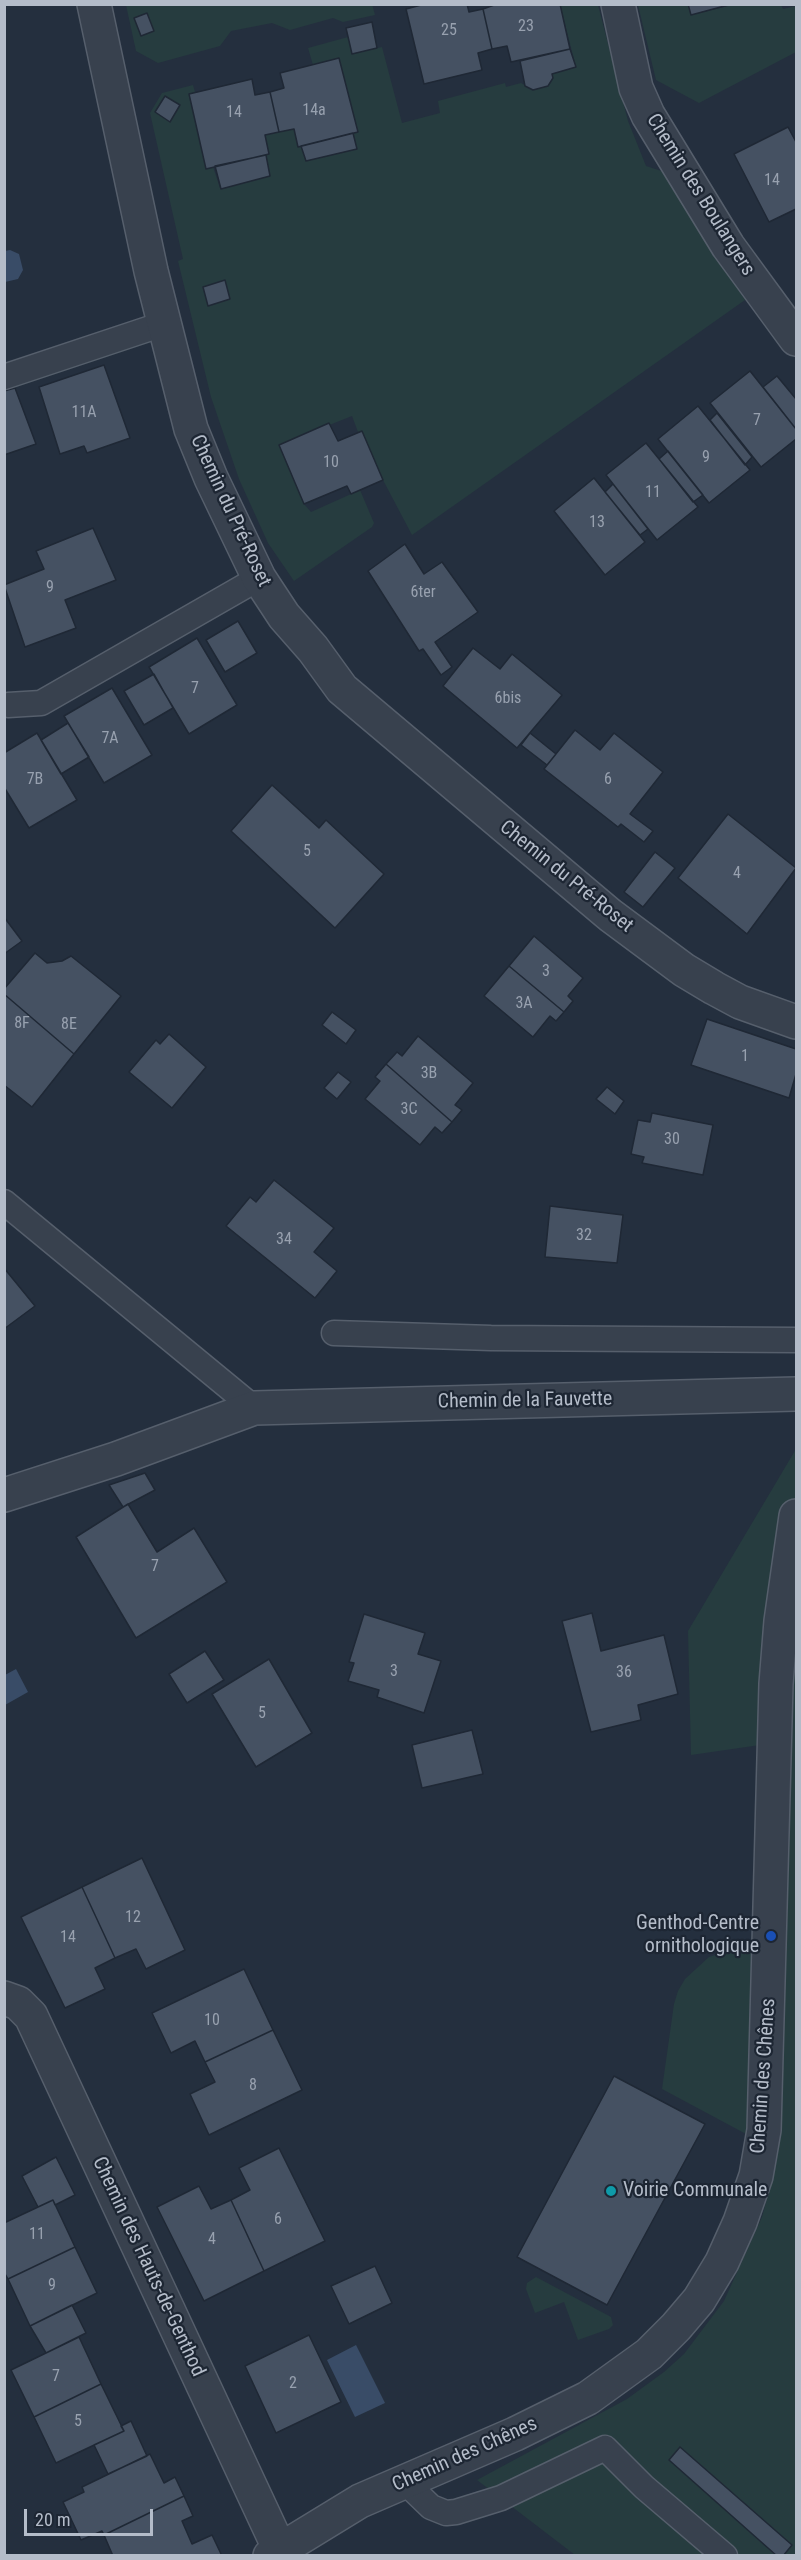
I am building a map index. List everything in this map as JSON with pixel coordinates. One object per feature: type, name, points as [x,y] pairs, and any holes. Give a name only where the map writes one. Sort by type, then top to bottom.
[{"type":"street","name":"Chemin du Pré-Roset","points":[[94,4],[163,324],[191,429],[211,478],[259,578],[284,616],[313,649],[342,689],[610,915],[684,970],[714,988],[740,1002],[796,1022]]},
{"type":"street","name":"Chemin des Boulangers","points":[[618,4],[636,88],[652,123],[728,246],[796,339]]},
{"type":"street","name":"Chemin de la Fauvette","points":[[4,1495],[116,1459],[254,1408],[796,1394]]},
{"type":"street","name":"Chemin des Chênes","points":[[274,2552],[360,2501],[563,2412],[588,2398],[649,2354],[699,2301],[722,2262],[740,2222],[756,2176],[764,2130],[768,2071],[776,1684],[781,1621],[796,1516]]},
{"type":"street","name":"Chemin des Hauts-de-Genthod","points":[[4,1998],[18,2003],[31,2016],[274,2552]]},
{"type":"lane","points":[[4,377],[163,324]]},
{"type":"lane","points":[[8,705],[41,702],[259,578]]},
{"type":"lane","points":[[4,1202],[254,1408]]},
{"type":"lane","points":[[334,1333],[491,1338],[796,1340]]},
{"type":"lane","points":[[405,2482],[431,2507],[446,2513],[456,2512],[501,2498],[605,2448],[644,2487],[725,2556]]},
{"type":"green space","points":[[372,4],[375,15],[343,22],[333,18],[290,30],[272,23],[231,31],[220,46],[158,63],[136,51],[126,5]]},
{"type":"green space","points":[[560,5],[598,5],[628,121],[646,166],[677,176],[692,215],[745,300],[412,535],[383,480],[362,431],[358,432],[352,416],[279,445],[304,504],[311,512],[360,490],[374,523],[372,527],[294,581],[268,543],[239,479],[211,397],[178,261],[183,259],[150,113],[162,93],[193,85],[195,92],[189,94],[220,188],[270,176],[265,135],[294,129],[298,147],[301,146],[306,161],[357,149],[353,133],[358,132],[339,58],[313,65],[308,48],[348,37],[352,54],[382,47],[402,123],[440,113],[438,101],[505,83],[506,87],[521,83],[533,90],[548,86],[552,74],[576,67]]},
{"type":"green space","points":[[638,5],[688,5],[691,15],[732,5],[781,5],[783,9],[796,6],[796,52],[699,103],[656,80]]},
{"type":"green space","points":[[796,1449],[796,2555],[575,2555],[477,2480],[627,2399],[684,2354],[724,2301],[762,2217],[774,2173],[774,2149],[662,2089],[674,2004],[685,1979],[709,1957],[724,1952],[751,1953],[760,1745],[691,1755],[688,1631]]},
{"type":"green space","points":[[536,2277],[611,2317],[613,2325],[609,2329],[578,2340],[564,2302],[535,2313],[526,2289],[527,2283]]},
{"type":"water","points":[[10,250],[19,254],[23,270],[18,279],[5,282],[5,251]]},
{"type":"water","points":[[16,1669],[28,1692],[5,1705],[5,1675]]},
{"type":"water","points":[[356,2345],[385,2403],[355,2417],[327,2360]]},
{"type":"building","points":[[425,4],[467,4],[469,12],[483,9],[492,49],[478,53],[482,70],[424,84],[406,9]]},
{"type":"building","points":[[497,4],[560,4],[570,49],[511,62],[507,46],[492,49],[483,9]]},
{"type":"building","points":[[688,4],[732,4],[691,15]]},
{"type":"building","points":[[147,13],[154,31],[141,36],[134,18]]},
{"type":"building","points":[[372,22],[377,48],[352,54],[346,28]]},
{"type":"building","points":[[570,49],[576,67],[552,74],[553,78],[548,86],[533,90],[525,86],[520,61]]},
{"type":"building","points":[[339,58],[358,132],[298,147],[294,129],[279,132],[270,92],[284,88],[280,73]]},
{"type":"building","points":[[252,79],[255,95],[270,92],[279,132],[265,135],[269,154],[206,169],[189,94]]},
{"type":"building","points":[[165,96],[180,105],[170,122],[155,112]]},
{"type":"building","points":[[788,127],[796,142],[796,209],[769,222],[734,154]]},
{"type":"building","points":[[353,133],[357,149],[306,161],[301,146]]},
{"type":"building","points":[[266,155],[270,176],[221,189],[215,166]]},
{"type":"building","points":[[225,280],[230,299],[208,306],[203,287]]},
{"type":"building","points":[[104,365],[130,438],[87,453],[84,446],[60,454],[39,387]]},
{"type":"building","points":[[750,371],[796,429],[796,439],[761,467],[710,403]]},
{"type":"building","points":[[777,376],[796,399],[796,429],[763,387]]},
{"type":"building","points":[[15,388],[36,444],[4,455],[4,391]]},
{"type":"building","points":[[698,406],[750,470],[709,503],[658,439]]},
{"type":"building","points":[[717,413],[752,457],[745,465],[710,420]]},
{"type":"building","points":[[329,423],[338,441],[362,431],[383,480],[351,494],[347,486],[304,504],[279,445]]},
{"type":"building","points":[[646,443],[698,507],[657,540],[606,475]]},
{"type":"building","points":[[668,451],[703,495],[693,502],[659,459]]},
{"type":"building","points":[[594,478],[645,542],[605,575],[554,511]]},
{"type":"building","points":[[613,484],[648,529],[640,535],[605,492]]},
{"type":"building","points":[[93,528],[116,580],[65,600],[76,628],[25,647],[4,585],[44,569],[36,551]]},
{"type":"building","points":[[405,544],[424,574],[442,562],[478,612],[435,642],[452,667],[441,675],[423,649],[419,651],[368,571]]},
{"type":"building","points":[[238,621],[257,653],[225,672],[206,640]]},
{"type":"building","points":[[197,638],[237,705],[189,734],[149,667]]},
{"type":"building","points":[[473,648],[500,669],[512,654],[562,695],[517,748],[443,686]]},
{"type":"building","points":[[154,674],[173,708],[144,725],[124,691]]},
{"type":"building","points":[[112,688],[152,755],[104,783],[64,716]]},
{"type":"building","points":[[68,723],[89,757],[61,774],[41,740]]},
{"type":"building","points":[[575,730],[600,750],[614,733],[663,772],[630,814],[653,831],[644,842],[621,824],[618,827],[544,769]]},
{"type":"building","points":[[37,733],[77,800],[29,828],[4,787],[4,753]]},
{"type":"building","points":[[530,733],[556,754],[547,765],[521,745]]},
{"type":"building","points":[[272,785],[319,828],[326,820],[384,874],[335,928],[231,831]]},
{"type":"building","points":[[728,814],[796,868],[747,934],[678,878]]},
{"type":"building","points":[[655,852],[675,868],[643,907],[624,892]]},
{"type":"building","points":[[4,917],[22,941],[4,954]]},
{"type":"building","points":[[534,936],[583,978],[568,996],[573,1001],[564,1012],[509,966]]},
{"type":"building","points":[[35,953],[47,963],[62,961],[71,956],[121,996],[74,1054],[4,994],[4,989]]},
{"type":"building","points":[[509,966],[564,1012],[556,1021],[550,1016],[533,1037],[484,996]]},
{"type":"building","points":[[4,994],[74,1054],[32,1107],[4,1085]]},
{"type":"building","points":[[332,1012],[356,1030],[346,1044],[322,1025]]},
{"type":"building","points":[[707,1019],[796,1049],[796,1074],[789,1098],[691,1065]]},
{"type":"building","points":[[169,1034],[206,1067],[172,1108],[129,1072],[156,1040],[160,1044]]},
{"type":"building","points":[[418,1036],[473,1083],[455,1105],[462,1110],[452,1122],[386,1064],[397,1052],[402,1056]]},
{"type":"building","points":[[386,1064],[452,1122],[442,1133],[435,1127],[420,1145],[365,1099],[380,1081],[375,1077]]},
{"type":"building","points":[[338,1072],[351,1082],[337,1099],[324,1088]]},
{"type":"building","points":[[607,1087],[624,1101],[615,1114],[596,1099]]},
{"type":"building","points":[[652,1113],[713,1125],[703,1175],[642,1163],[644,1157],[631,1154],[638,1120],[650,1122]]},
{"type":"building","points":[[274,1180],[334,1228],[314,1252],[337,1271],[315,1298],[226,1226],[250,1197],[256,1202]]},
{"type":"building","points":[[550,1206],[623,1215],[617,1263],[545,1257]]},
{"type":"building","points":[[4,1268],[35,1306],[4,1329]]},
{"type":"building","points":[[145,1473],[155,1490],[123,1507],[109,1485]]},
{"type":"building","points":[[128,1504],[157,1552],[194,1528],[227,1582],[136,1638],[76,1537]]},
{"type":"building","points":[[592,1613],[601,1651],[664,1635],[678,1694],[638,1705],[641,1720],[591,1732],[562,1621]]},
{"type":"building","points":[[364,1614],[425,1633],[418,1654],[441,1661],[424,1713],[377,1697],[379,1690],[348,1681],[354,1663],[349,1662]]},
{"type":"building","points":[[205,1651],[224,1680],[187,1703],[169,1674]]},
{"type":"building","points":[[269,1659],[312,1733],[256,1767],[212,1694]]},
{"type":"building","points":[[472,1730],[483,1774],[422,1788],[412,1745]]},
{"type":"building","points":[[142,1858],[185,1950],[146,1969],[136,1949],[115,1958],[82,1887]]},
{"type":"building","points":[[82,1887],[115,1958],[95,1968],[105,1989],[65,2008],[21,1917]]},
{"type":"building","points":[[244,1969],[273,2030],[205,2062],[195,2041],[171,2053],[152,2013]]},
{"type":"building","points":[[273,2030],[302,2090],[209,2135],[190,2094],[215,2082],[205,2062]]},
{"type":"building","name":"Voirie Communale","points":[[614,2076],[705,2124],[607,2305],[517,2257]]},
{"type":"building","points":[[279,2148],[325,2241],[264,2271],[231,2200],[250,2190],[239,2168]]},
{"type":"building","points":[[56,2157],[75,2195],[55,2205],[53,2200],[38,2207],[22,2176]]},
{"type":"building","points":[[199,2186],[211,2209],[231,2200],[264,2271],[204,2301],[157,2207]]},
{"type":"building","points":[[53,2200],[75,2247],[8,2279],[4,2272],[4,2223]]},
{"type":"building","points":[[75,2247],[97,2293],[30,2326],[8,2279]]},
{"type":"building","points":[[375,2266],[392,2303],[349,2324],[331,2286]]},
{"type":"building","points":[[72,2305],[86,2333],[46,2353],[30,2326]]},
{"type":"building","points":[[309,2335],[341,2402],[276,2433],[245,2366]]},
{"type":"building","points":[[79,2337],[101,2384],[34,2417],[11,2370]]},
{"type":"building","points":[[101,2384],[124,2431],[56,2463],[34,2417]]},
{"type":"building","points":[[131,2421],[147,2456],[108,2474],[94,2445],[124,2431],[121,2426]]},
{"type":"building","points":[[680,2447],[792,2545],[783,2556],[777,2556],[669,2460]]},
{"type":"building","points":[[150,2454],[164,2483],[175,2477],[184,2496],[104,2535],[102,2531],[81,2540],[63,2502],[84,2492],[82,2487]]},
{"type":"building","points":[[184,2496],[193,2516],[182,2521],[192,2544],[212,2535],[222,2556],[113,2556],[104,2535]]},
{"type":"place","name":"Genthod-Centre ornithologique","points":[[771,1936]]},
{"type":"place","name":"Voirie Communale","points":[[611,2191]]}]
